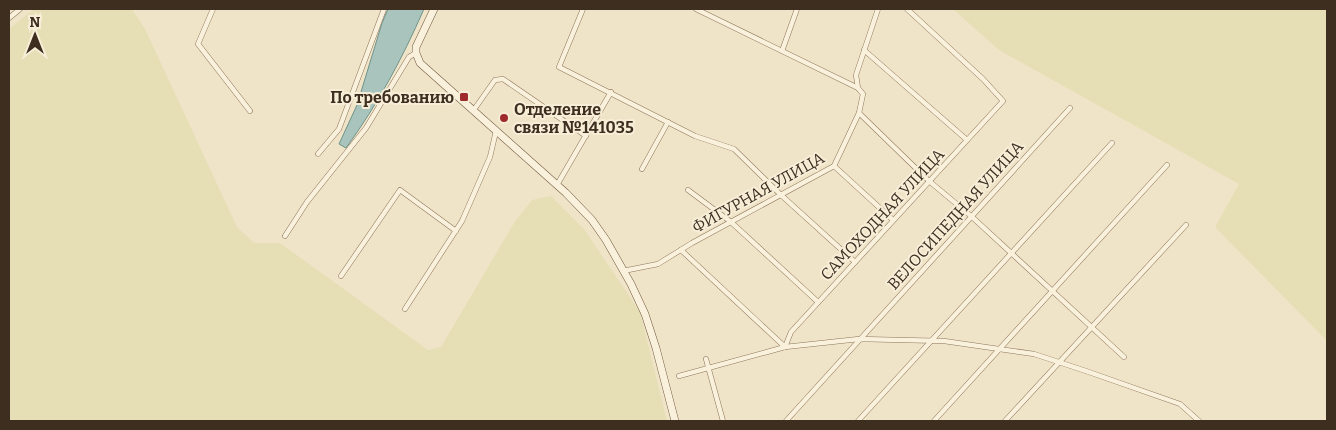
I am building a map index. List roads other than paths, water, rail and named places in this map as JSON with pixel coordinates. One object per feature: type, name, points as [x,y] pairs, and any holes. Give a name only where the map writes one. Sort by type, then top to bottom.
[{"type":"street","points":[[9,18],[20,9]]},
{"type":"street","points":[[213,9],[198,44],[250,111]]},
{"type":"street","points":[[318,154],[339,129],[384,9]]},
{"type":"street","points":[[434,9],[417,42],[416,53],[424,68],[557,185],[592,220],[606,240],[637,297],[651,331],[675,421]]},
{"type":"street","points":[[583,9],[559,67],[695,136],[734,150],[855,262]]},
{"type":"street","points":[[696,9],[858,88]]},
{"type":"street","points":[[782,51],[796,9]]},
{"type":"street","name":"ФИГУРНАЯ УЛИЦА","points":[[623,271],[658,264],[680,250],[834,166],[859,114],[863,94],[858,88],[856,75],[878,9]]},
{"type":"street","name":"САМОХОДНАЯ УЛИЦА","points":[[785,347],[791,332],[1003,101],[983,79],[907,9]]},
{"type":"street","points":[[864,50],[967,140]]},
{"type":"street","points":[[285,236],[307,202],[366,128],[409,57],[416,53]]},
{"type":"street","points":[[473,111],[495,80],[503,79],[586,136]]},
{"type":"street","points":[[557,185],[611,92]]},
{"type":"street","name":"ВЕЛОСИПЕДНАЯ УЛИЦА","points":[[786,421],[1070,108]]},
{"type":"street","points":[[859,114],[929,181],[971,216],[1124,358]]},
{"type":"street","points":[[642,169],[668,122]]},
{"type":"street","points":[[405,309],[462,221],[490,157],[496,131]]},
{"type":"street","points":[[858,421],[1112,143]]},
{"type":"street","points":[[934,421],[1166,165]]},
{"type":"street","points":[[834,166],[893,220]]},
{"type":"street","points":[[341,276],[400,190],[456,232]]},
{"type":"street","points":[[688,190],[731,222],[818,302]]},
{"type":"street","points":[[1005,421],[1186,225]]},
{"type":"street","points":[[680,250],[785,347]]},
{"type":"street","points":[[679,376],[785,347],[859,339],[932,341],[1034,354],[1180,404],[1199,421]]},
{"type":"street","points":[[706,359],[722,421]]},
{"type":"water","points":[[388,9],[424,9],[389,81],[369,115],[346,148],[339,144],[357,105]]},
{"type":"place","name":"По требованию","points":[[464,97]]},
{"type":"place","name":"Отделение связи №141035","points":[[504,118]]}]
